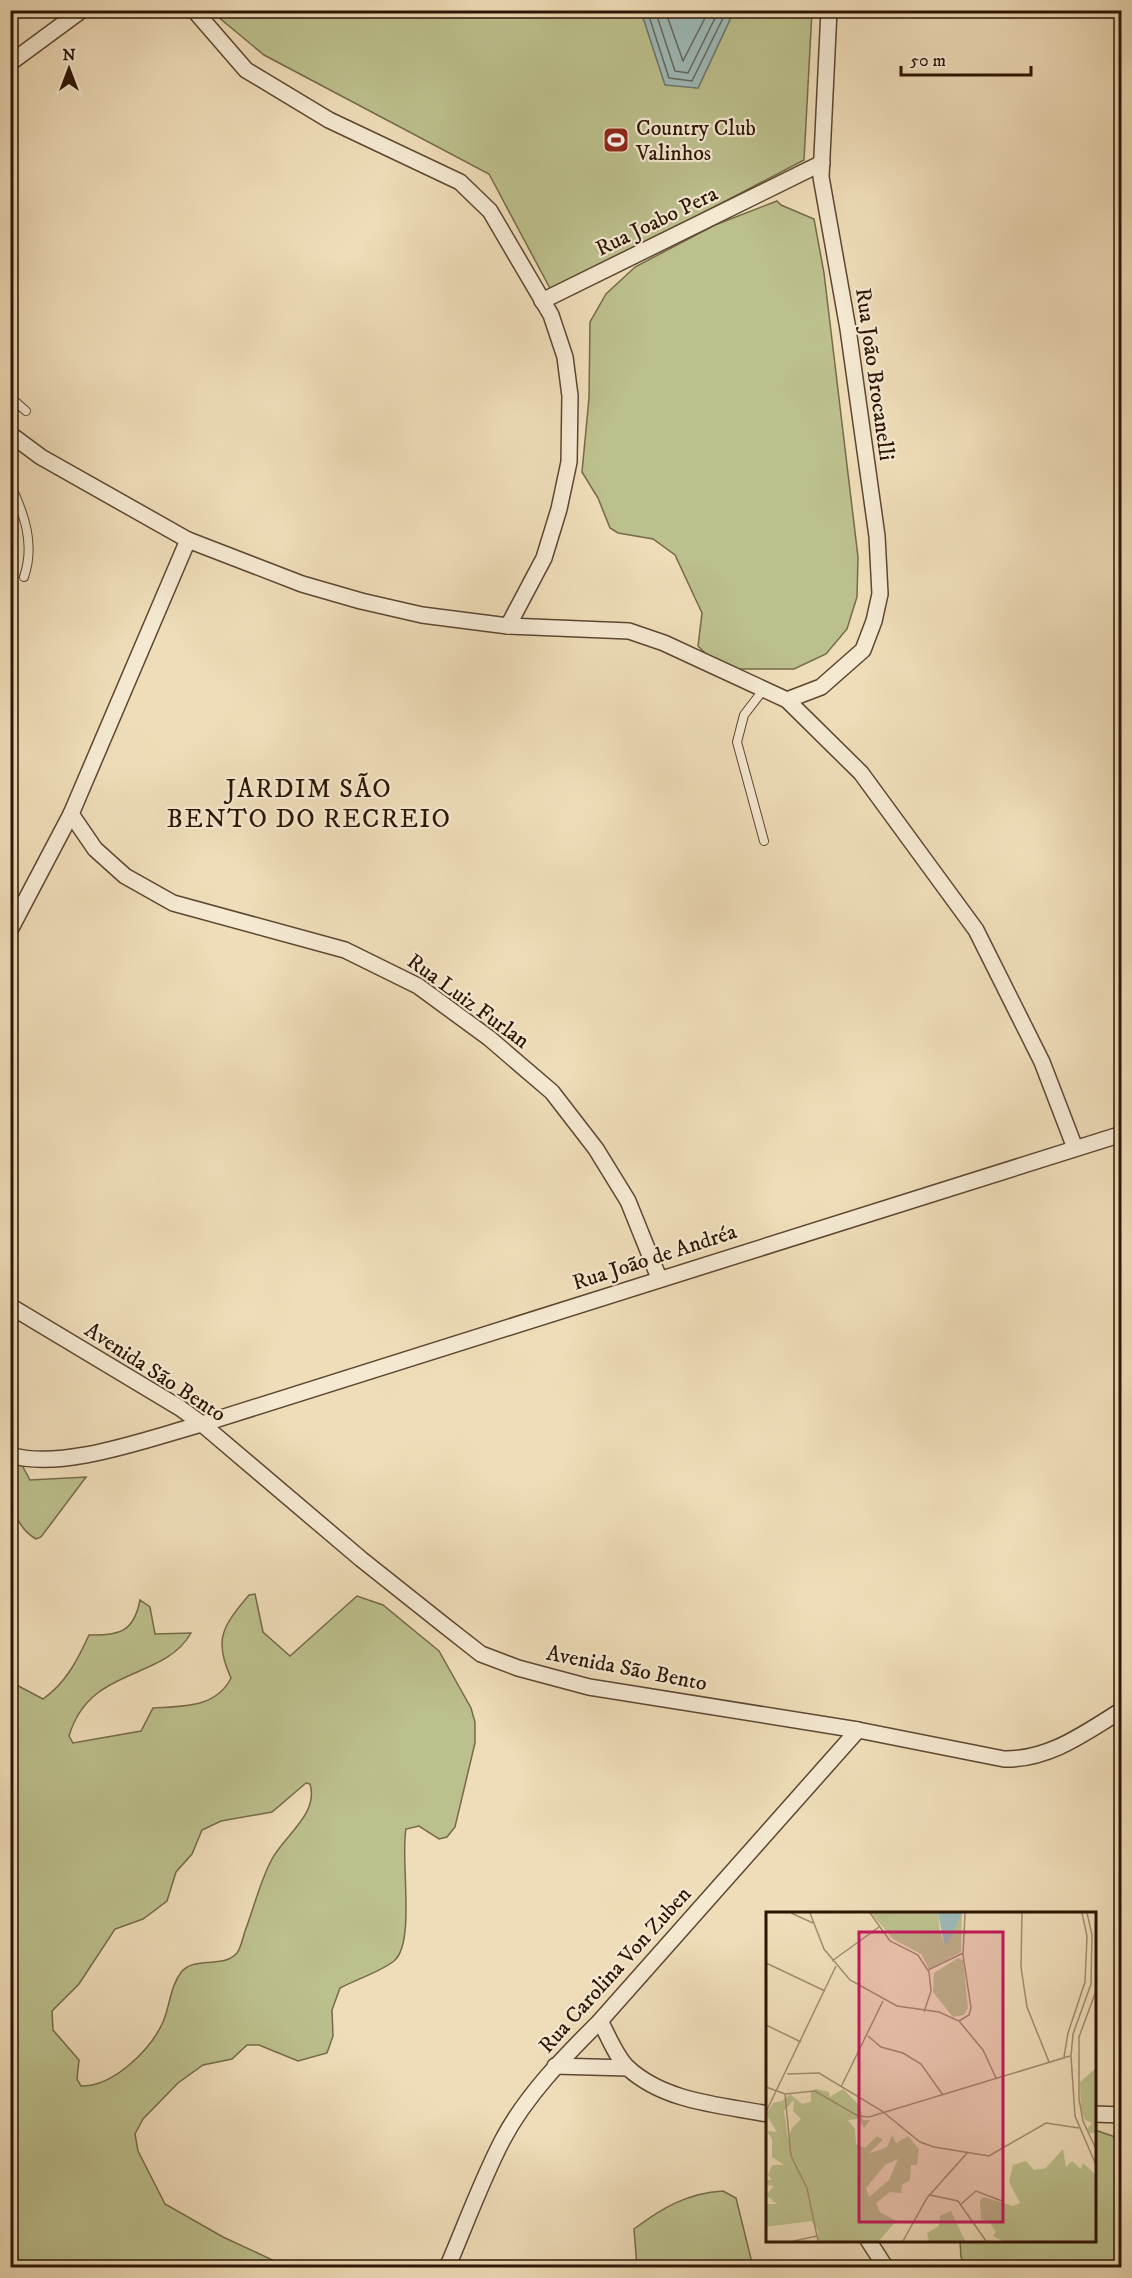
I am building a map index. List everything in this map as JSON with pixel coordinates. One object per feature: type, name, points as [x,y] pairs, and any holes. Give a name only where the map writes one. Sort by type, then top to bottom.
[{"type":"street","points":[[10,63],[82,10]]},
{"type":"street","points":[[194,10],[246,70],[329,120],[460,182],[490,211],[551,315],[564,357],[570,396],[569,462],[559,509],[543,558],[508,626]]},
{"type":"street","name":"Rua João Brocanelli","points":[[788,700],[821,687],[863,650],[874,621],[880,594],[875,524],[848,329],[821,177],[829,10]]},
{"type":"street","name":"Rua Joabo Pera","points":[[542,301],[822,163]]},
{"type":"street","points":[[10,434],[41,457],[188,540],[302,584],[361,602],[422,615],[508,626],[629,631],[664,643],[788,700],[861,773],[976,930],[1042,1062],[1075,1148]]},
{"type":"street","points":[[10,930],[71,814],[188,540]]},
{"type":"street","name":"Rua Luiz Furlan","points":[[71,814],[95,849],[125,876],[173,903],[355,954],[418,986],[489,1038],[552,1092],[596,1149],[628,1201],[659,1278]]},
{"type":"street","name":"Rua João de Andréa","points":[[10,1455],[46,1459],[80,1456],[202,1424],[659,1278],[1122,1134]]},
{"type":"street","name":"Avenida São Bento","points":[[10,1306],[180,1408],[202,1424],[361,1559],[481,1654],[519,1668],[589,1687],[858,1730],[1004,1759],[1022,1759],[1041,1755],[1077,1738],[1122,1710]]},
{"type":"street","name":"Rua Carolina Von Zuben","points":[[447,2268],[502,2140],[555,2066],[600,2021],[858,1730]]},
{"type":"street","points":[[600,2021],[628,2068],[660,2088],[693,2101],[766,2114]]},
{"type":"street","points":[[555,2066],[628,2068]]},
{"type":"street","points":[[1096,2114],[1122,2115]]},
{"type":"street","points":[[869,2242],[886,2268]]},
{"type":"lane","points":[[10,398],[26,411]]},
{"type":"lane","points":[[10,484],[30,537],[30,559],[24,577]]},
{"type":"lane","points":[[764,689],[744,715],[737,742],[764,841]]},
{"type":"green space","name":"Country Club Valinhos","points":[[211,11],[641,11],[665,84],[698,88],[734,11],[812,11],[804,160],[552,292],[489,174],[264,55]]},
{"type":"green space","points":[[777,201],[781,205],[814,219],[824,273],[858,557],[857,597],[847,629],[826,654],[794,669],[738,669],[712,660],[698,646],[702,613],[675,555],[653,539],[618,533],[610,528],[598,498],[582,472],[589,398],[590,322],[606,294],[635,267],[715,225]]},
{"type":"green space","points":[[10,1443],[30,1480],[86,1477],[41,1537],[36,1539],[25,1531],[14,1508],[10,1482]]},
{"type":"green space","points":[[255,1594],[263,1632],[290,1656],[357,1596],[383,1605],[439,1651],[471,1708],[475,1722],[475,1743],[455,1827],[447,1837],[439,1839],[419,1826],[406,1829],[406,1919],[401,1951],[388,1965],[340,1988],[332,2010],[333,2036],[327,2053],[298,2061],[259,2045],[247,2045],[232,2059],[203,2065],[178,2083],[143,2119],[135,2134],[138,2151],[165,2204],[223,2237],[277,2262],[282,2267],[11,2267],[11,1682],[43,1699],[65,1678],[76,1662],[89,1635],[117,1633],[124,1630],[134,1619],[140,1600],[150,1607],[155,1634],[191,1633],[179,1649],[163,1660],[109,1685],[93,1697],[79,1713],[69,1736],[73,1743],[141,1731],[153,1708],[198,1704],[217,1695],[225,1688],[231,1678],[223,1653],[224,1634],[227,1625],[249,1595]],"holes":[[[306,1783],[310,1784],[310,1805],[299,1824],[277,1850],[268,1867],[237,1953],[231,1958],[195,1964],[182,1971],[175,1983],[163,2022],[140,2055],[117,2074],[93,2085],[81,2086],[77,2079],[79,2060],[53,2030],[52,2011],[79,1984],[115,1929],[143,1919],[167,1901],[176,1872],[192,1854],[202,1830],[221,1821],[272,1812]]]},
{"type":"green space","points":[[1096,2130],[1121,2139],[1121,2267],[966,2267],[961,2257],[960,2242],[1096,2242]]},
{"type":"green space","points":[[723,2191],[736,2198],[753,2267],[637,2267],[634,2229],[655,2214],[686,2198]]},
{"type":"water","points":[[641,11],[734,11],[698,88],[665,85]]},
{"type":"place","name":"Country Club Valinhos","points":[[616,140]]},
{"type":"district","name":"JARDIM SÃO BENTO DO RECREIO","points":[[309,803]]}]
